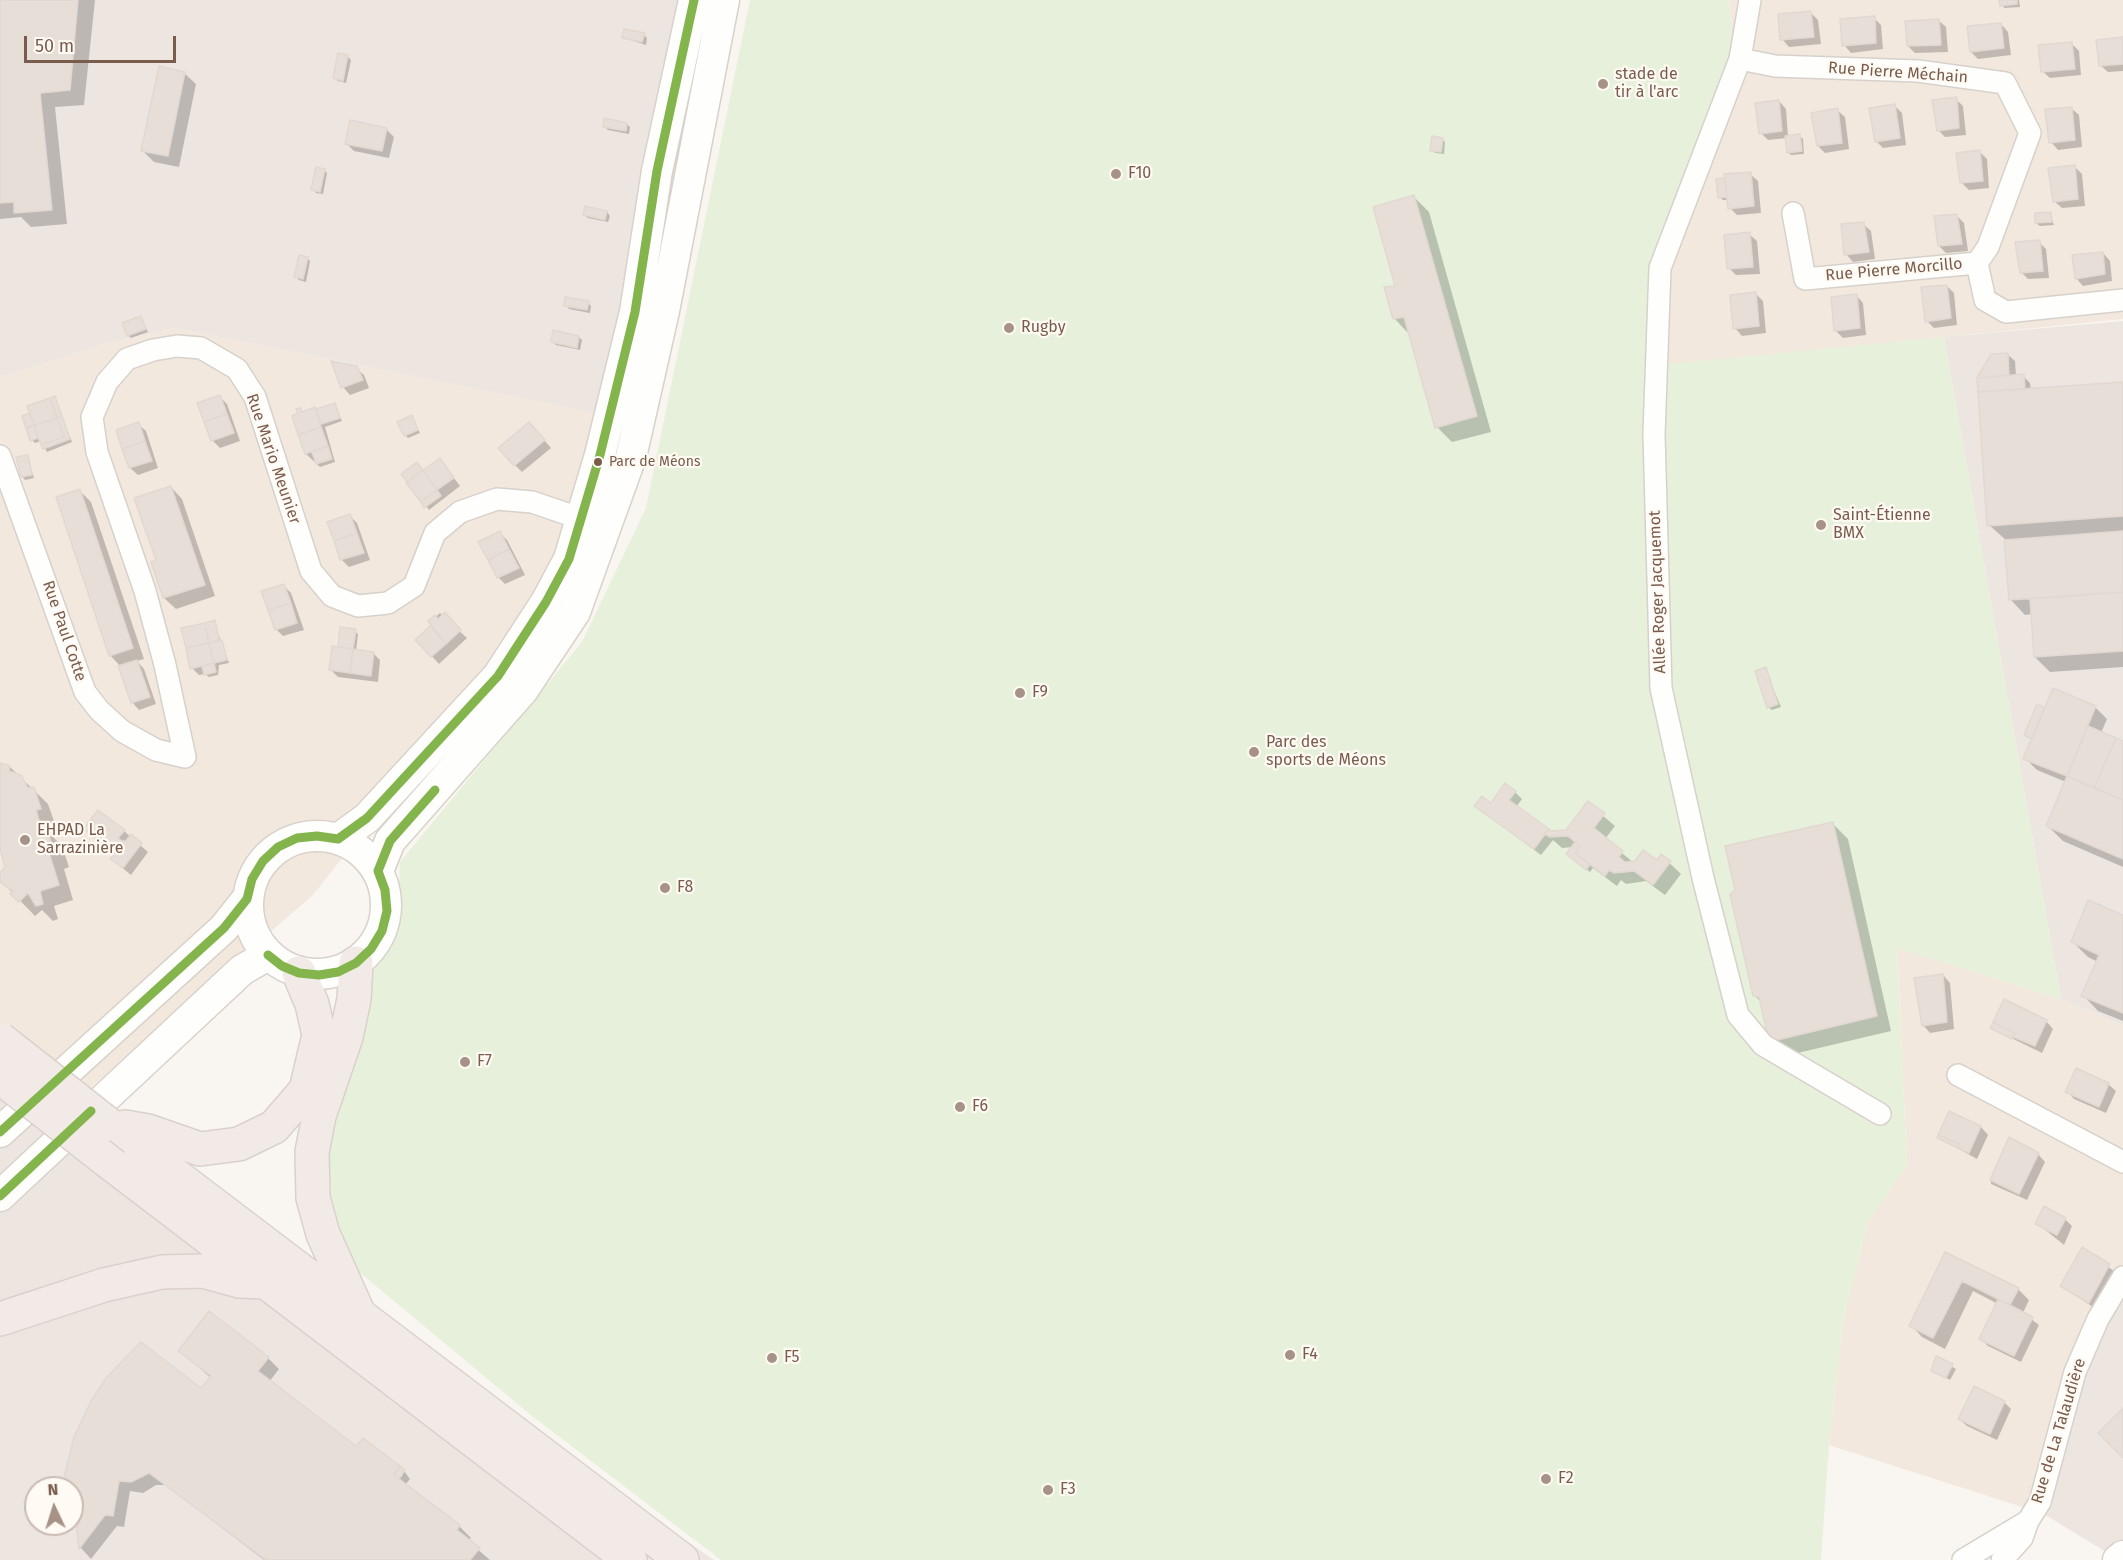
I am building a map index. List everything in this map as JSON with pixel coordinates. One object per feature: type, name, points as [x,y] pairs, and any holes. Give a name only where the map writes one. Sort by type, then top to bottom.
[{"type":"highway","points":[[356,963],[354,999],[346,1037],[319,1116],[312,1152],[312,1198],[323,1234],[359,1314]]},
{"type":"highway","points":[[108,1124],[148,1131],[200,1149],[239,1144],[274,1127],[306,1090],[319,1035],[312,1004],[299,973]]},
{"type":"highway","points":[[0,1039],[108,1124],[126,1156],[266,1282],[630,1560]]},
{"type":"highway","points":[[0,1077],[126,1156],[359,1314],[682,1560]]},
{"type":"highway","points":[[0,1319],[104,1285],[162,1272],[203,1271],[240,1281],[266,1282]]},
{"type":"main road","points":[[338,839],[367,818],[498,676],[546,602],[569,559],[582,519],[635,312],[657,171],[694,0]]},
{"type":"main road","points":[[378,871],[390,841],[524,690],[575,612],[631,457],[664,311],[724,0]]},
{"type":"main road","points":[[0,1132],[224,928],[247,899],[257,870],[278,847],[307,837],[338,839],[354,846],[378,871],[385,890],[387,911],[382,931],[371,949],[356,963],[338,972],[319,975],[299,973],[282,966],[268,955],[255,939],[248,920],[247,899]]},
{"type":"main road","points":[[0,1196],[242,970],[268,955]]},
{"type":"main road","points":[[2118,1560],[2123,1556]]},
{"type":"street","name":"Allée Roger Jacquemot","points":[[1750,0],[1740,59],[1660,268],[1654,434],[1661,688],[1702,878],[1738,1015],[1763,1045],[1880,1114]]},
{"type":"street","name":"Rue Pierre Méchain","points":[[1740,59],[1775,66],[1918,71],[2005,83],[2030,133],[1988,247],[1977,263]]},
{"type":"street","name":"Rue Pierre Morcillo","points":[[1793,213],[1805,279],[1977,263]]},
{"type":"street","points":[[1977,263],[1985,300],[2006,312],[2123,300]]},
{"type":"street","name":"Rue Mario Meunier","points":[[185,757],[165,664],[145,591],[97,452],[92,417],[107,382],[127,359],[153,350],[177,346],[201,348],[237,369],[255,398],[311,571],[332,596],[358,606],[388,603],[414,586],[435,533],[460,512],[497,500],[532,502],[582,519]]},
{"type":"street","name":"Rue Paul Cotte","points":[[0,456],[85,692],[99,710],[122,731],[156,750],[185,757]]},
{"type":"street","points":[[1958,1075],[2123,1162]]},
{"type":"street","name":"Rue de La Talaudière","points":[[2002,1560],[2022,1538],[2028,1521],[2040,1502],[2075,1372],[2098,1319],[2123,1277]]},
{"type":"street","name":"Rue de La Talaudière","points":[[1963,1560],[2028,1521]]},
{"type":"shaded area","points":[[0,0],[710,0],[623,422],[581,410],[175,328],[111,342],[0,377]]},
{"type":"shaded area","points":[[1729,0],[2123,0],[2123,319],[1649,367],[1657,242],[1733,51]]},
{"type":"shaded area","points":[[2123,321],[2123,1025],[2061,999],[1944,337]]},
{"type":"shaded area","points":[[175,328],[581,410],[623,422],[596,516],[420,759],[313,895],[67,1108],[0,1051],[0,377],[111,342]]},
{"type":"shaded area","points":[[1897,947],[2061,999],[2123,1025],[2123,1296],[2044,1514],[1829,1445],[1843,1321],[1868,1222],[1907,1165]]},
{"type":"shaded area","points":[[0,1051],[178,1189],[714,1560],[0,1560]]},
{"type":"shaded area","points":[[2123,1296],[2123,1560],[2119,1560],[2044,1514],[2096,1340]]},
{"type":"green space","name":"Parc des sports de Méons","points":[[750,0],[1729,0],[1733,51],[1657,242],[1649,366],[1944,337],[2061,999],[1897,948],[1907,1165],[1868,1222],[1843,1321],[1829,1445],[1821,1560],[721,1560],[532,1416],[358,1271],[336,1239],[324,1198],[330,1130],[367,977],[385,952],[397,928],[400,862],[582,642],[646,508]]},
{"type":"building","points":[[0,0],[78,0],[70,90],[40,93],[52,210],[14,213],[14,202],[0,203]]},
{"type":"building","points":[[1999,0],[2017,0],[2017,4],[2000,6]]},
{"type":"building","points":[[1811,11],[1814,37],[1780,40],[1778,14]]},
{"type":"building","points":[[1875,16],[1876,43],[1842,46],[1840,19]]},
{"type":"building","points":[[1939,19],[1941,45],[1907,46],[1905,21]]},
{"type":"building","points":[[2001,23],[2004,48],[1970,52],[1967,26]]},
{"type":"building","points":[[624,29],[645,33],[642,42],[622,38]]},
{"type":"building","points":[[2123,37],[2123,64],[2099,66],[2096,40]]},
{"type":"building","points":[[2072,42],[2075,69],[2041,72],[2038,45]]},
{"type":"building","points":[[338,53],[348,55],[343,81],[333,78]]},
{"type":"building","points":[[159,66],[185,72],[168,156],[141,151]]},
{"type":"building","points":[[1957,97],[1959,128],[1937,131],[1932,100]]},
{"type":"building","points":[[1779,100],[1782,131],[1759,134],[1755,103]]},
{"type":"building","points":[[1895,104],[1900,138],[1875,142],[1869,108]]},
{"type":"building","points":[[2072,107],[2075,140],[2049,143],[2045,109]]},
{"type":"building","points":[[1838,108],[1842,143],[1817,146],[1811,113]]},
{"type":"building","points":[[604,118],[627,123],[626,131],[603,127]]},
{"type":"building","points":[[350,120],[387,128],[382,151],[345,144]]},
{"type":"building","points":[[1800,134],[1802,151],[1787,153],[1785,136]]},
{"type":"building","points":[[1432,136],[1443,138],[1441,152],[1430,151]]},
{"type":"building","points":[[1980,150],[1983,181],[1960,183],[1956,153]]},
{"type":"building","points":[[2075,165],[2078,199],[2053,202],[2048,168]]},
{"type":"building","points":[[316,167],[325,169],[320,192],[311,190]]},
{"type":"building","points":[[1751,172],[1754,206],[1728,209],[1724,174]]},
{"type":"building","points":[[1725,178],[1727,197],[1718,198],[1716,179]]},
{"type":"building","points":[[1414,195],[1477,416],[1435,428],[1404,317],[1393,319],[1384,287],[1395,286],[1373,207]]},
{"type":"building","points":[[585,206],[607,211],[605,220],[583,215]]},
{"type":"building","points":[[2051,212],[2052,222],[2035,223],[2035,213]]},
{"type":"building","points":[[1957,214],[1962,244],[1938,246],[1934,216]]},
{"type":"building","points":[[1864,222],[1869,252],[1844,255],[1841,224]]},
{"type":"building","points":[[1750,232],[1753,267],[1727,269],[1724,235]]},
{"type":"building","points":[[2040,240],[2043,271],[2020,273],[2015,242]]},
{"type":"building","points":[[2103,252],[2105,274],[2075,279],[2072,255]]},
{"type":"building","points":[[299,255],[308,257],[303,279],[294,277]]},
{"type":"building","points":[[1947,285],[1951,318],[1925,322],[1921,287]]},
{"type":"building","points":[[1756,292],[1759,326],[1733,329],[1730,295]]},
{"type":"building","points":[[1857,294],[1860,328],[1834,331],[1831,297]]},
{"type":"building","points":[[565,297],[589,301],[587,310],[564,306]]},
{"type":"building","points":[[141,316],[146,329],[127,336],[122,323]]},
{"type":"building","points":[[553,330],[579,336],[577,348],[551,342]]},
{"type":"building","points":[[2008,353],[2009,375],[1977,378],[1991,354]]},
{"type":"building","points":[[331,361],[357,366],[363,380],[341,388]]},
{"type":"building","points":[[2024,374],[2025,389],[1978,392],[1977,378]]},
{"type":"building","points":[[2123,382],[2123,516],[1987,526],[1978,392]]},
{"type":"building","points":[[220,395],[227,414],[204,422],[197,403]]},
{"type":"building","points":[[55,396],[62,416],[57,418],[50,398]]},
{"type":"building","points":[[50,398],[57,418],[34,425],[27,406]]},
{"type":"building","points":[[335,403],[340,418],[321,424],[316,409]]},
{"type":"building","points":[[315,407],[321,427],[298,435],[292,416],[298,413],[296,409],[301,408],[302,412]]},
{"type":"building","points":[[30,413],[34,425],[26,428],[22,416]]},
{"type":"building","points":[[227,414],[234,433],[211,441],[204,422]]},
{"type":"building","points":[[412,415],[418,430],[404,436],[397,422]]},
{"type":"building","points":[[62,416],[70,439],[43,449],[41,445],[64,437],[57,418]]},
{"type":"building","points":[[57,418],[64,437],[41,445],[34,425]]},
{"type":"building","points":[[139,422],[145,441],[122,449],[116,430]]},
{"type":"building","points":[[529,422],[545,440],[514,466],[498,448]]},
{"type":"building","points":[[34,425],[38,438],[30,441],[26,428]]},
{"type":"building","points":[[321,427],[328,446],[305,454],[298,435]]},
{"type":"building","points":[[145,441],[152,461],[129,468],[122,449]]},
{"type":"building","points":[[328,446],[332,459],[316,464],[312,452]]},
{"type":"building","points":[[28,455],[32,475],[21,477],[16,457]]},
{"type":"building","points":[[440,458],[454,478],[437,490],[423,470]]},
{"type":"building","points":[[417,462],[423,470],[407,482],[401,474]]},
{"type":"building","points":[[423,470],[437,490],[421,502],[406,483]]},
{"type":"building","points":[[171,486],[205,585],[163,598],[151,562],[156,560],[134,498]]},
{"type":"building","points":[[80,489],[133,648],[109,656],[56,497]]},
{"type":"building","points":[[437,490],[441,496],[424,508],[421,502]]},
{"type":"building","points":[[350,514],[357,533],[334,541],[327,522]]},
{"type":"building","points":[[500,531],[509,549],[488,560],[478,542]]},
{"type":"building","points":[[2123,531],[2123,592],[2009,600],[2004,540]]},
{"type":"building","points":[[357,533],[364,553],[340,560],[334,541]]},
{"type":"building","points":[[509,549],[519,568],[497,578],[488,560]]},
{"type":"building","points":[[284,584],[291,603],[268,610],[261,591]]},
{"type":"building","points":[[2123,592],[2123,651],[2034,657],[2030,599]]},
{"type":"building","points":[[291,603],[297,623],[275,630],[268,610]]},
{"type":"building","points":[[445,612],[461,630],[446,644],[428,621],[435,615],[438,619]]},
{"type":"building","points":[[215,620],[219,640],[209,643],[205,623]]},
{"type":"building","points":[[205,623],[209,643],[186,648],[181,628]]},
{"type":"building","points":[[430,626],[446,644],[431,657],[415,640]]},
{"type":"building","points":[[340,627],[356,629],[353,649],[338,647]]},
{"type":"building","points":[[222,640],[227,660],[214,663],[209,643]]},
{"type":"building","points":[[209,643],[214,663],[190,669],[186,648]]},
{"type":"building","points":[[332,646],[353,649],[350,673],[329,670]]},
{"type":"building","points":[[353,649],[374,652],[371,676],[350,673]]},
{"type":"building","points":[[137,660],[150,697],[131,703],[118,666]]},
{"type":"building","points":[[214,663],[216,672],[204,675],[202,666]]},
{"type":"building","points":[[1766,667],[1778,704],[1767,708],[1755,671]]},
{"type":"building","points":[[2053,688],[2096,706],[2067,776],[2023,759]]},
{"type":"building","points":[[2037,704],[2045,708],[2032,739],[2024,735]]},
{"type":"building","points":[[2088,726],[2116,738],[2094,788],[2067,776]]},
{"type":"building","points":[[2116,738],[2123,741],[2123,800],[2094,788]]},
{"type":"building","name":"EHPAD La Sarrazinière","points":[[0,763],[10,766],[9,771],[21,775],[28,788],[34,787],[41,809],[36,810],[42,831],[47,830],[54,852],[49,853],[59,885],[40,891],[43,904],[36,906],[28,893],[19,902],[10,894],[13,891],[0,882],[0,873],[5,867],[0,849]]},
{"type":"building","points":[[2067,776],[2123,800],[2123,859],[2046,826]]},
{"type":"building","points":[[1505,783],[1516,791],[1509,800],[1549,829],[1534,849],[1474,806],[1482,796],[1491,803]]},
{"type":"building","points":[[1588,801],[1605,813],[1594,828],[1623,851],[1619,857],[1625,862],[1635,861],[1643,850],[1657,860],[1661,854],[1671,861],[1653,885],[1634,871],[1614,873],[1609,870],[1605,876],[1575,853],[1580,846],[1568,836],[1550,837],[1545,834],[1549,829],[1551,831],[1566,830]]},
{"type":"building","points":[[98,810],[125,830],[118,838],[122,841],[126,841],[131,834],[142,843],[123,868],[110,859],[118,849],[114,846],[111,850],[87,832],[95,821],[91,819]]},
{"type":"building","points":[[91,819],[95,821],[87,832],[83,829]]},
{"type":"building","points":[[1833,822],[1877,1016],[1769,1042],[1759,997],[1753,996],[1730,894],[1735,890],[1725,846]]},
{"type":"building","points":[[1575,842],[1580,846],[1575,853],[1590,864],[1586,870],[1566,854]]},
{"type":"building","points":[[2088,900],[2123,915],[2123,1013],[2081,996],[2099,955],[2071,942]]},
{"type":"building","points":[[1943,974],[1947,1022],[1922,1026],[1914,978]]},
{"type":"building","points":[[2004,999],[2047,1020],[2035,1046],[2013,1037],[2015,1033],[1993,1022]]},
{"type":"building","points":[[1993,1022],[2015,1033],[2012,1039],[1990,1028]]},
{"type":"building","points":[[2076,1068],[2109,1083],[2099,1107],[2065,1092]]},
{"type":"building","points":[[1949,1111],[1981,1126],[1969,1153],[1958,1148],[1959,1144],[1938,1135]]},
{"type":"building","points":[[1938,1135],[1959,1144],[1958,1148],[1937,1138]]},
{"type":"building","points":[[2009,1137],[2039,1153],[2019,1194],[1990,1180]]},
{"type":"building","points":[[2044,1206],[2066,1218],[2057,1235],[2035,1224]]},
{"type":"building","points":[[2082,1247],[2110,1264],[2089,1303],[2060,1286]]},
{"type":"building","points":[[1945,1252],[2019,1288],[2010,1305],[1962,1281],[1933,1338],[1909,1326]]},
{"type":"building","points":[[1998,1299],[2033,1317],[2014,1356],[1979,1339]]},
{"type":"building","points":[[209,1311],[269,1357],[258,1371],[356,1446],[363,1438],[400,1466],[394,1475],[460,1525],[457,1530],[480,1548],[470,1560],[266,1560],[149,1473],[131,1482],[119,1481],[113,1516],[105,1515],[79,1549],[78,1536],[84,1536],[84,1476],[64,1476],[74,1437],[91,1401],[106,1378],[141,1342],[201,1388],[211,1376],[178,1351]]},
{"type":"building","points":[[1936,1356],[1953,1364],[1946,1378],[1931,1371]]},
{"type":"building","points":[[1974,1386],[2005,1401],[1990,1434],[1958,1419]]},
{"type":"building","points":[[2123,1408],[2123,1458],[2098,1433]]},
{"type":"building","points":[[400,1466],[405,1470],[399,1479],[394,1475]]},
{"type":"transit line","points":[[0,1132],[224,928],[247,899],[252,879],[263,861],[278,847],[297,838],[317,836],[338,839],[367,818],[498,676],[546,602],[569,559],[600,455],[635,312],[657,171],[694,0]]},
{"type":"transit line","points":[[268,955],[282,966],[299,973],[319,975],[338,972],[356,963],[371,949],[382,931],[387,911],[385,890],[378,871],[390,841],[435,790]]},
{"type":"transit line","points":[[0,1196],[91,1111]]},
{"type":"place","name":"stade de tir à l'arc","points":[[1603,84]]},
{"type":"place","name":"F10","points":[[1116,174]]},
{"type":"place","name":"Rugby","points":[[1009,328]]},
{"type":"place","name":"Parc de Méons","points":[[598,462]]},
{"type":"place","name":"Saint-Étienne BMX","points":[[1821,525]]},
{"type":"place","name":"F9","points":[[1020,693]]},
{"type":"place","name":"Parc des sports de Méons","points":[[1254,752]]},
{"type":"place","name":"EHPAD La Sarrazinière","points":[[25,840]]},
{"type":"place","name":"F8","points":[[665,888]]},
{"type":"place","name":"F7","points":[[465,1062]]},
{"type":"place","name":"F6","points":[[960,1107]]},
{"type":"place","name":"F4","points":[[1290,1355]]},
{"type":"place","name":"F5","points":[[772,1358]]},
{"type":"place","name":"F2","points":[[1546,1479]]},
{"type":"place","name":"F3","points":[[1048,1490]]}]
